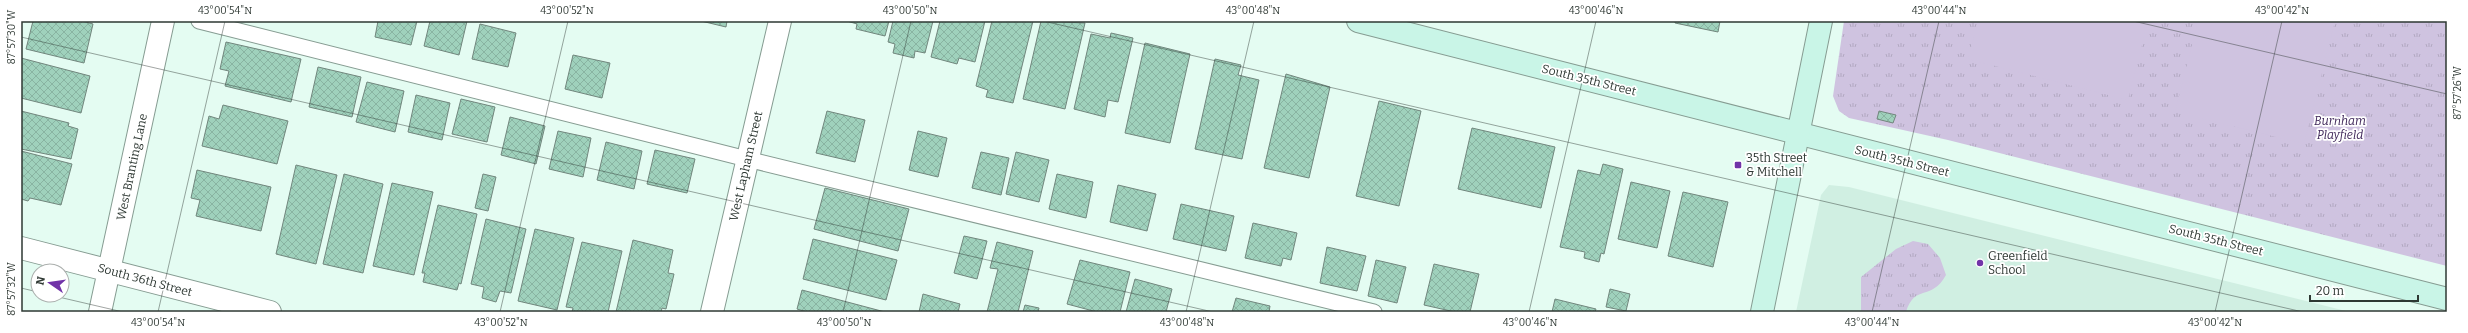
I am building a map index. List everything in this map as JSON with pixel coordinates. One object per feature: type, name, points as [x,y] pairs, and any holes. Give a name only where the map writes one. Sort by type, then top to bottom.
[{"type":"main road","name":"South 35th Street","points":[[1358,21],[2447,299]]},
{"type":"main road","points":[[1762,312],[1821,21]]},
{"type":"street","name":"West Branting Lane","points":[[100,312],[163,21]]},
{"type":"street","name":"West Lapham Street","points":[[712,312],[780,21]]},
{"type":"street","name":"South 36th Street","points":[[21,248],[270,312]]},
{"type":"lane","points":[[199,21],[747,159],[1374,312]]},
{"type":"shaded area","name":"Greenfield School","points":[[1829,185],[1849,187],[2350,312],[1796,312],[1821,195]]},
{"type":"green space","name":"Burnham Playfield","points":[[1844,21],[2447,21],[2447,266],[1948,140],[1849,118],[1839,111],[1833,96]]},
{"type":"green space","points":[[1978,21],[2148,21],[2128,100],[1968,59]]},
{"type":"green space","points":[[2198,21],[2335,21],[2304,144],[2175,112]]},
{"type":"green space","points":[[1913,241],[1928,244],[1940,258],[1946,275],[1935,288],[1914,298],[1906,312],[1861,312],[1861,277],[1896,249]]},
{"type":"building","points":[[33,21],[82,21],[93,24],[84,63],[26,49]]},
{"type":"building","points":[[378,21],[417,21],[411,45],[375,37]]},
{"type":"building","points":[[430,21],[467,21],[459,55],[424,46]]},
{"type":"building","points":[[701,21],[727,21],[726,27]]},
{"type":"building","points":[[847,21],[889,21],[885,36],[856,29],[857,24]]},
{"type":"building","points":[[893,21],[933,21],[925,53],[915,51],[914,58],[893,53],[895,44],[888,42]]},
{"type":"building","points":[[940,21],[985,21],[975,62],[959,58],[957,64],[931,57]]},
{"type":"building","points":[[992,21],[1033,21],[1013,103],[986,97],[988,90],[976,86]]},
{"type":"building","points":[[1041,21],[1085,23],[1065,109],[1023,99]]},
{"type":"building","points":[[1675,21],[1720,21],[1718,32],[1675,23]]},
{"type":"building","points":[[480,24],[516,33],[508,67],[472,59]]},
{"type":"building","points":[[1111,33],[1133,38],[1118,102],[1108,100],[1105,117],[1074,109],[1091,34],[1110,38]]},
{"type":"building","points":[[226,42],[301,59],[291,102],[225,86],[229,71],[220,69]]},
{"type":"building","points":[[1145,43],[1190,54],[1170,143],[1125,133]]},
{"type":"building","points":[[573,55],[610,63],[602,98],[565,89]]},
{"type":"building","points":[[21,58],[90,76],[81,113],[21,98]]},
{"type":"building","points":[[1215,59],[1241,65],[1238,75],[1259,80],[1242,159],[1195,149]]},
{"type":"building","points":[[318,67],[361,77],[352,117],[309,107]]},
{"type":"building","points":[[1286,74],[1330,87],[1309,178],[1264,168]]},
{"type":"building","points":[[367,82],[404,91],[395,132],[356,122]]},
{"type":"building","points":[[416,95],[450,103],[442,140],[408,132]]},
{"type":"building","points":[[461,99],[495,107],[487,142],[452,134]]},
{"type":"building","points":[[1379,101],[1421,111],[1399,206],[1356,196]]},
{"type":"building","points":[[223,105],[288,121],[277,164],[202,146],[209,116],[219,119]]},
{"type":"building","points":[[21,111],[69,123],[68,126],[78,129],[71,159],[21,149]]},
{"type":"building","points":[[827,111],[865,120],[855,162],[816,153]]},
{"type":"building","points":[[1879,111],[1896,115],[1893,123],[1877,119]]},
{"type":"building","points":[[510,117],[545,126],[536,164],[501,155]]},
{"type":"building","points":[[1472,128],[1555,147],[1541,208],[1458,189]]},
{"type":"building","points":[[558,131],[591,138],[583,177],[549,169]]},
{"type":"building","points":[[918,131],[947,138],[938,177],[909,170]]},
{"type":"building","points":[[606,142],[642,151],[634,189],[597,180]]},
{"type":"building","points":[[655,150],[695,159],[687,193],[647,184]]},
{"type":"building","points":[[21,151],[72,164],[61,205],[30,198],[28,201],[21,199]]},
{"type":"building","points":[[981,152],[1009,158],[1001,195],[972,188]]},
{"type":"building","points":[[1016,152],[1049,160],[1039,202],[1006,194]]},
{"type":"building","points":[[1603,164],[1623,169],[1604,254],[1601,253],[1599,262],[1584,258],[1585,252],[1560,247],[1578,170],[1600,175]]},
{"type":"building","points":[[296,165],[337,175],[316,264],[276,254]]},
{"type":"building","points":[[197,170],[271,187],[261,231],[196,216],[200,200],[191,198]]},
{"type":"building","points":[[344,174],[383,184],[363,273],[323,264]]},
{"type":"building","points":[[483,174],[496,177],[488,211],[475,208]]},
{"type":"building","points":[[1057,174],[1093,182],[1086,218],[1049,209]]},
{"type":"building","points":[[1631,182],[1670,191],[1657,248],[1618,239]]},
{"type":"building","points":[[392,183],[433,192],[414,275],[373,266]]},
{"type":"building","points":[[1118,185],[1156,194],[1147,231],[1110,222]]},
{"type":"building","points":[[825,188],[909,209],[898,251],[814,229]]},
{"type":"building","points":[[1683,192],[1728,202],[1713,267],[1668,256]]},
{"type":"building","points":[[1181,204],[1234,216],[1226,251],[1173,239]]},
{"type":"building","points":[[438,205],[477,214],[461,284],[459,283],[457,290],[423,282],[425,273],[422,273]]},
{"type":"building","points":[[486,219],[526,229],[511,293],[500,291],[496,302],[482,298],[484,287],[471,284]]},
{"type":"building","points":[[1253,223],[1297,233],[1291,260],[1283,258],[1281,266],[1245,258]]},
{"type":"building","points":[[535,229],[574,238],[557,310],[518,301]]},
{"type":"building","points":[[964,236],[987,241],[977,279],[954,273]]},
{"type":"building","points":[[813,239],[897,260],[886,300],[803,279]]},
{"type":"building","points":[[633,240],[673,250],[668,273],[674,274],[666,309],[662,308],[661,312],[616,312]]},
{"type":"building","points":[[582,242],[622,251],[608,312],[572,312],[573,308],[566,307]]},
{"type":"building","points":[[997,242],[1033,251],[1018,312],[987,312],[998,269],[990,268]]},
{"type":"building","points":[[1327,247],[1366,256],[1357,291],[1320,283]]},
{"type":"building","points":[[1080,260],[1130,272],[1120,312],[1097,312],[1067,304]]},
{"type":"building","points":[[1376,260],[1406,267],[1397,303],[1368,296]]},
{"type":"building","points":[[1434,264],[1479,274],[1470,312],[1455,312],[1424,305]]},
{"type":"building","points":[[1135,279],[1172,289],[1166,312],[1126,312]]},
{"type":"building","points":[[1610,289],[1630,294],[1626,311],[1606,307]]},
{"type":"building","points":[[802,290],[885,312],[807,312],[797,309]]},
{"type":"building","points":[[923,294],[960,304],[958,312],[919,312]]},
{"type":"building","points":[[1236,298],[1270,306],[1269,312],[1232,312]]},
{"type":"building","points":[[1555,299],[1596,309],[1595,312],[1552,312]]},
{"type":"building","points":[[1025,305],[1039,308],[1038,312],[1023,312]]},
{"type":"place","name":"35th Street & Mitchell","points":[[1738,165]]},
{"type":"place","name":"Greenfield School","points":[[1980,263]]}]
